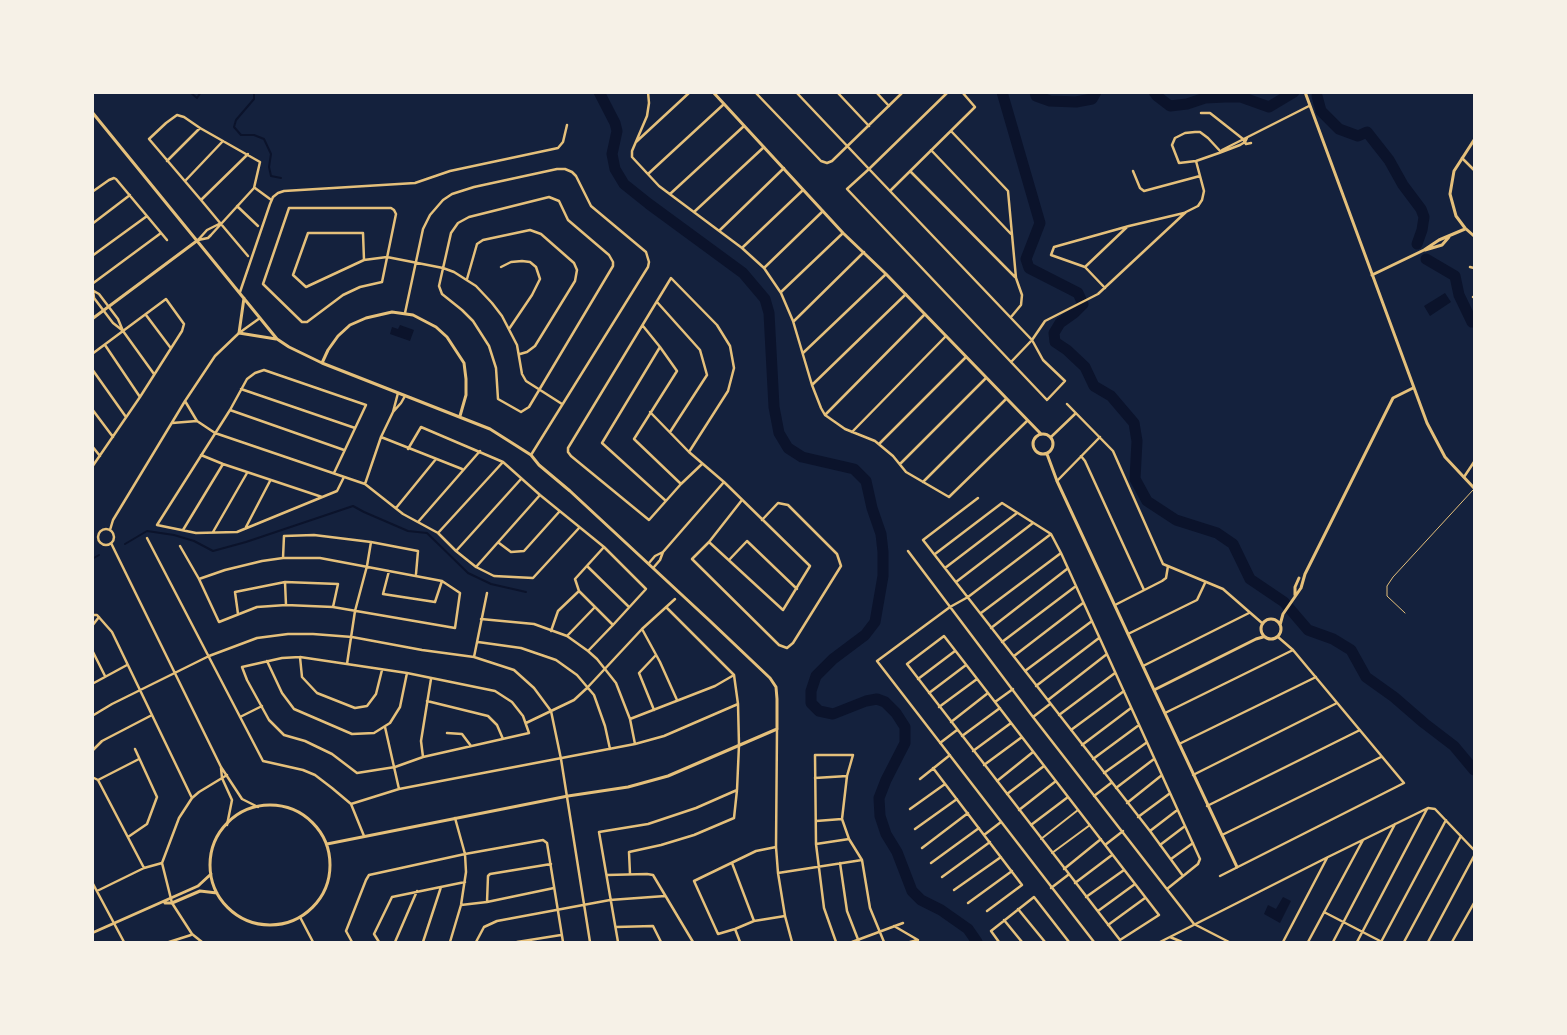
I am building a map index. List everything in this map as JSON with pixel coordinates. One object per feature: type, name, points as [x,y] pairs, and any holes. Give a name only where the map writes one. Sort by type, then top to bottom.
[{"type":"street","points":[[635,144],[690,92]]},
{"type":"street","points":[[713,92],[843,233],[906,294],[1041,434],[1046,434],[1052,438],[1054,447],[1047,454],[1040,454],[1033,447],[1034,441],[1041,434]]},
{"type":"street","points":[[756,92],[824,163],[830,163],[903,92]]},
{"type":"street","points":[[796,92],[848,146],[869,169],[890,191],[1011,317],[1032,340],[1043,360],[1065,381],[1047,400],[847,189],[869,169],[948,92]]},
{"type":"street","points":[[837,92],[869,126]]},
{"type":"street","points":[[876,92],[889,106]]},
{"type":"street","points":[[890,191],[974,107],[962,92]]},
{"type":"street","points":[[1305,92],[1427,423],[1445,456],[1474,488]]},
{"type":"street","points":[[649,93],[646,116],[632,151],[632,157],[647,174],[670,194],[742,248],[764,268],[781,293],[793,322],[812,385],[825,415],[852,432],[879,444],[893,456],[906,472],[949,497],[1027,420]]},
{"type":"street","points":[[647,174],[724,104]]},
{"type":"street","points":[[1219,152],[1200,132],[1185,133],[1175,138],[1172,145],[1179,163],[1196,160],[1219,152],[1309,106]]},
{"type":"street","points":[[92,112],[277,339],[289,348],[322,363],[490,429],[531,454],[539,465],[649,563],[770,678],[776,687],[778,699],[776,847],[778,873],[785,916],[792,942]]},
{"type":"street","points":[[1201,114],[1210,113],[1244,140],[1246,144],[1251,143]]},
{"type":"street","points":[[198,240],[208,238],[221,224],[237,206],[254,188],[260,162],[184,117],[177,115],[149,139],[167,161],[201,200],[221,224],[248,256]]},
{"type":"street","points":[[240,292],[270,204],[273,197],[278,193],[415,183],[450,171],[558,148],[563,142],[567,125]]},
{"type":"street","points":[[670,194],[744,126]]},
{"type":"street","points":[[167,161],[200,128]]},
{"type":"street","points":[[951,131],[1008,191],[1016,278],[1022,295],[1021,305],[1011,317]]},
{"type":"street","points":[[1474,140],[1462,158],[1452,179],[1450,194],[1453,209],[1465,228],[1474,236]]},
{"type":"street","points":[[184,181],[223,141]]},
{"type":"street","points":[[694,212],[764,147]]},
{"type":"street","points":[[931,150],[1012,235]]},
{"type":"street","points":[[201,200],[248,154]]},
{"type":"street","points":[[1462,158],[1474,170]]},
{"type":"street","points":[[1105,288],[1085,267],[1052,255],[1054,247],[1186,212],[1198,206],[1204,191],[1196,160]]},
{"type":"street","points":[[719,231],[784,168]]},
{"type":"street","points":[[405,313],[426,222],[437,205],[452,194],[474,187],[557,169],[565,169],[572,172],[582,186],[592,206],[646,252],[649,262],[648,267],[531,454]]},
{"type":"street","points":[[910,171],[1016,278]]},
{"type":"street","points":[[1133,172],[1140,188],[1144,191],[1200,176]]},
{"type":"street","points":[[92,192],[108,180],[114,178],[167,240]]},
{"type":"street","points":[[254,188],[270,199]]},
{"type":"street","points":[[742,248],[803,190]]},
{"type":"street","points":[[92,224],[130,195]]},
{"type":"street","points":[[549,197],[559,201],[568,220],[610,255],[613,262],[612,270],[539,390],[529,407],[523,412],[498,399],[496,368],[489,346],[473,321],[440,292],[440,286],[451,233],[458,223],[464,219],[549,197]]},
{"type":"street","points":[[237,206],[258,226]]},
{"type":"street","points":[[289,208],[390,208],[396,214],[387,257],[382,282],[360,287],[342,295],[304,323],[263,284],[289,208]]},
{"type":"street","points":[[764,268],[823,211]]},
{"type":"street","points":[[1011,362],[1032,340],[1045,321],[1090,300],[1186,212]]},
{"type":"street","points":[[92,256],[147,216]]},
{"type":"street","points":[[92,319],[198,240],[207,230],[221,224]]},
{"type":"street","points":[[1085,267],[1128,226]]},
{"type":"street","points":[[1372,275],[1424,250],[1442,245],[1450,236],[1465,228]]},
{"type":"street","points":[[467,279],[476,244],[483,240],[530,230],[541,234],[574,263],[577,275],[570,288],[535,346],[527,352],[520,354]]},
{"type":"street","points":[[92,284],[161,233]]},
{"type":"street","points":[[364,260],[363,233],[308,233],[293,275],[306,287],[364,260],[387,257],[443,268],[467,279],[489,299],[509,329],[520,354],[524,378],[528,384],[562,404]]},
{"type":"street","points":[[781,293],[843,233]]},
{"type":"street","points":[[793,322],[864,252]]},
{"type":"street","points":[[501,268],[512,262],[530,262],[536,267],[540,280],[509,329]]},
{"type":"street","points":[[1470,267],[1474,268]]},
{"type":"street","points":[[803,354],[886,274]]},
{"type":"street","points":[[689,452],[728,391],[734,368],[730,346],[717,325],[672,278],[568,448],[568,452],[649,520],[681,484],[702,464]]},
{"type":"street","points":[[93,290],[99,294],[118,319],[123,331],[154,374]]},
{"type":"street","points":[[93,290],[94,298],[112,323],[123,331]]},
{"type":"street","points":[[812,385],[906,294]]},
{"type":"street","points":[[239,333],[244,298]]},
{"type":"street","points":[[92,354],[166,300],[184,325],[140,397],[92,467]]},
{"type":"street","points":[[657,302],[700,350],[707,375],[670,433]]},
{"type":"street","points":[[322,363],[338,336],[350,325],[366,318],[392,312],[413,315],[436,327],[448,338],[464,363],[466,395],[460,416]]},
{"type":"street","points":[[825,415],[925,314]]},
{"type":"street","points":[[146,315],[171,348]]},
{"type":"street","points":[[111,543],[114,537],[110,530],[113,520],[215,356],[239,333],[260,318]]},
{"type":"street","points":[[642,326],[660,346],[676,371],[634,439],[681,484]]},
{"type":"street","points":[[239,333],[277,339]]},
{"type":"street","points":[[852,432],[946,336]]},
{"type":"street","points":[[105,345],[140,397]]},
{"type":"street","points":[[660,346],[602,443],[666,501]]},
{"type":"street","points":[[879,444],[966,357]]},
{"type":"street","points":[[92,369],[127,417]]},
{"type":"street","points":[[334,473],[366,405],[264,370],[255,373],[247,380],[157,524],[196,532],[237,532],[337,491],[344,477]]},
{"type":"street","points":[[900,464],[986,378]]},
{"type":"street","points":[[1284,613],[1273,619],[1267,619],[1262,623],[1260,632],[1264,637],[1269,640],[1278,636],[1281,631],[1280,625],[1284,613],[1301,588],[1305,574],[1393,398],[1413,388]]},
{"type":"street","points":[[241,389],[355,428]]},
{"type":"street","points":[[393,412],[394,401],[398,392]]},
{"type":"street","points":[[365,484],[381,437],[393,412],[401,404],[405,394]]},
{"type":"street","points":[[923,482],[1006,398]]},
{"type":"street","points":[[186,401],[197,421],[215,433],[365,484],[403,514],[438,533],[476,567],[494,576],[533,578],[579,528]]},
{"type":"street","points":[[1067,404],[1113,451],[1163,564],[1223,589],[1262,623]]},
{"type":"street","points":[[92,409],[113,437]]},
{"type":"street","points":[[230,410],[345,450]]},
{"type":"street","points":[[650,412],[689,452],[724,482],[810,566],[783,610],[709,542]]},
{"type":"street","points":[[1052,438],[1076,413]]},
{"type":"street","points":[[172,423],[197,421]]},
{"type":"street","points":[[408,448],[421,427],[504,462],[521,479],[604,547],[646,589],[588,651]]},
{"type":"street","points":[[1057,481],[1100,436]]},
{"type":"street","points":[[381,437],[462,469]]},
{"type":"street","points":[[92,446],[100,456]]},
{"type":"street","points":[[418,522],[462,469],[480,451]]},
{"type":"street","points":[[1047,454],[1057,481],[1237,867]]},
{"type":"street","points":[[201,455],[324,497]]},
{"type":"street","points":[[1081,456],[1085,460],[1144,590]]},
{"type":"street","points":[[396,508],[436,458]]},
{"type":"street","points":[[438,533],[504,462]]},
{"type":"street","points":[[1464,477],[1474,462]]},
{"type":"street","points":[[183,530],[223,464]]},
{"type":"street","points":[[213,532],[247,472]]},
{"type":"street","points":[[456,551],[521,479]]},
{"type":"street","points":[[246,529],[270,480]]},
{"type":"street","points":[[654,568],[663,552],[724,482]]},
{"type":"street","points":[[476,567],[540,495]]},
{"type":"street","points":[[978,498],[923,540],[1183,876]]},
{"type":"street","points":[[742,500],[709,542],[692,559],[779,645],[787,648],[793,643],[841,566],[837,554],[788,505],[778,503],[762,520]]},
{"type":"street","points":[[935,554],[1002,503],[1051,534],[1124,691],[1176,810],[1186,826],[1200,862],[1167,889]]},
{"type":"street","points":[[499,543],[511,552],[524,551],[560,511]]},
{"type":"street","points":[[945,568],[1017,513]]},
{"type":"street","points":[[956,582],[1033,523]]},
{"type":"street","points":[[110,530],[100,532],[98,539],[103,544],[111,543]]},
{"type":"street","points":[[1051,534],[968,597],[877,661],[1094,942]]},
{"type":"street","points":[[283,558],[284,536],[314,535],[371,542],[418,551],[416,575]]},
{"type":"street","points":[[147,538],[262,761],[302,770],[315,775],[351,804],[364,836]]},
{"type":"street","points":[[728,560],[747,541],[797,589]]},
{"type":"street","points":[[347,664],[355,611],[367,566],[371,542]]},
{"type":"street","points":[[111,543],[221,767],[242,799],[258,807]]},
{"type":"street","points":[[180,546],[199,579],[219,622],[257,607],[332,607],[455,628],[460,593],[442,581],[320,558],[283,558],[262,561],[225,570],[199,579]]},
{"type":"street","points":[[604,547],[575,579],[579,591],[613,625]]},
{"type":"street","points":[[649,563],[655,556],[663,552]]},
{"type":"street","points":[[908,552],[1194,924],[1229,942]]},
{"type":"street","points":[[981,613],[1061,553]]},
{"type":"street","points":[[587,566],[629,607]]},
{"type":"street","points":[[1115,605],[1166,578],[1168,566]]},
{"type":"street","points":[[991,628],[1068,569]]},
{"type":"street","points":[[389,572],[383,594],[435,602],[442,581]]},
{"type":"street","points":[[1295,596],[1295,587],[1300,577],[1305,574]]},
{"type":"street","points":[[238,614],[235,592],[285,582],[338,584],[332,607]]},
{"type":"street","points":[[285,582],[286,606]]},
{"type":"street","points":[[1128,634],[1197,600],[1205,582]]},
{"type":"street","points":[[1002,642],[1076,586]]},
{"type":"street","points":[[551,630],[558,611],[579,591]]},
{"type":"street","points":[[474,657],[487,593]]},
{"type":"street","points":[[526,723],[574,700],[588,688],[642,629],[675,599]]},
{"type":"street","points":[[1014,656],[1084,603]]},
{"type":"street","points":[[567,636],[594,607]]},
{"type":"street","points":[[630,874],[629,852],[661,846],[686,838],[734,818],[739,745],[738,704],[734,675],[666,607]]},
{"type":"street","points":[[1143,666],[1249,613]]},
{"type":"street","points":[[92,615],[99,617],[112,632],[192,798]]},
{"type":"street","points":[[92,626],[99,617]]},
{"type":"street","points":[[481,618],[534,624],[567,636],[588,651],[606,668],[616,684],[630,719],[635,744]]},
{"type":"street","points":[[1273,619],[1280,625]]},
{"type":"street","points":[[1025,671],[1092,621]]},
{"type":"street","points":[[642,629],[677,700]]},
{"type":"street","points":[[92,716],[139,690],[209,656],[256,638],[288,634],[352,637],[422,650],[474,657],[514,670],[534,688],[551,711],[568,796],[590,942]]},
{"type":"street","points":[[944,636],[955,651],[1158,915],[1120,940],[907,664],[944,636]]},
{"type":"street","points":[[1220,876],[1404,783],[1293,650],[1278,636]]},
{"type":"street","points":[[1154,690],[1256,639],[1264,637]]},
{"type":"street","points":[[1036,686],[1099,638]]},
{"type":"street","points":[[478,642],[521,648],[556,660],[577,675],[594,695],[605,726],[610,749]]},
{"type":"street","points":[[92,650],[105,676]]},
{"type":"street","points":[[1164,713],[1293,650]]},
{"type":"street","points":[[918,679],[955,651]]},
{"type":"street","points":[[1048,700],[1107,654]]},
{"type":"street","points":[[654,710],[639,673],[656,655]]},
{"type":"street","points":[[300,657],[302,677],[317,693],[354,708],[367,706],[376,694],[382,670]]},
{"type":"street","points":[[300,657],[406,673],[495,691],[512,702],[523,716],[529,733],[423,757],[395,767],[357,773],[332,754],[305,741],[284,735],[269,720],[242,667],[282,658],[300,657]]},
{"type":"street","points":[[267,661],[282,693],[294,709],[352,734],[374,733],[390,723],[400,707],[406,673]]},
{"type":"street","points":[[92,684],[127,665]]},
{"type":"street","points":[[928,693],[966,665]]},
{"type":"street","points":[[1059,715],[1115,673]]},
{"type":"street","points":[[630,719],[715,686],[734,675]]},
{"type":"street","points":[[1179,744],[1316,677]]},
{"type":"street","points":[[423,757],[421,741],[431,679]]},
{"type":"street","points":[[939,707],[978,679]]},
{"type":"street","points":[[995,702],[1013,689]]},
{"type":"street","points":[[1071,730],[1124,691]]},
{"type":"street","points":[[951,722],[988,693]]},
{"type":"street","points":[[427,701],[488,716],[498,725],[503,739]]},
{"type":"street","points":[[1193,775],[1337,703]]},
{"type":"street","points":[[351,804],[400,789],[635,744],[664,736],[738,704]]},
{"type":"street","points":[[1033,716],[1050,704]]},
{"type":"street","points":[[240,717],[262,706]]},
{"type":"street","points":[[962,736],[1000,708]]},
{"type":"street","points":[[1082,745],[1131,708]]},
{"type":"street","points":[[92,750],[102,741],[152,715]]},
{"type":"street","points":[[973,751],[1011,723]]},
{"type":"street","points":[[1093,759],[1139,725]]},
{"type":"street","points":[[385,727],[400,789]]},
{"type":"street","points":[[327,844],[568,796],[649,782],[668,776],[777,729]]},
{"type":"street","points":[[940,743],[957,730]]},
{"type":"street","points":[[1207,806],[1360,730]]},
{"type":"street","points":[[447,733],[462,734],[471,746]]},
{"type":"street","points":[[984,765],[1022,737]]},
{"type":"street","points":[[1104,773],[1146,743]]},
{"type":"street","points":[[128,837],[147,824],[157,797],[135,749]]},
{"type":"street","points":[[997,781],[1033,752]]},
{"type":"street","points":[[836,942],[824,908],[816,844],[815,755],[853,755],[847,776],[842,819],[849,839],[862,860],[870,908],[884,942]]},
{"type":"street","points":[[920,779],[950,755]]},
{"type":"street","points":[[1221,835],[1382,756]]},
{"type":"street","points":[[98,780],[140,758]]},
{"type":"street","points":[[1116,788],[1154,759]]},
{"type":"street","points":[[1007,794],[1044,766]]},
{"type":"street","points":[[221,767],[222,778],[232,800],[227,824]]},
{"type":"street","points":[[933,768],[1002,856],[1022,885],[988,911]]},
{"type":"street","points":[[202,942],[192,934],[172,903],[162,863],[179,818],[192,798],[227,775]]},
{"type":"street","points":[[1127,803],[1162,775]]},
{"type":"street","points":[[92,776],[98,780],[144,868]]},
{"type":"street","points":[[815,778],[847,776]]},
{"type":"street","points":[[1019,810],[1056,782]]},
{"type":"street","points":[[1094,796],[1111,783]]},
{"type":"street","points":[[910,809],[945,784]]},
{"type":"street","points":[[618,942],[599,832],[648,824],[696,808],[737,790]]},
{"type":"street","points":[[1138,817],[1169,794]]},
{"type":"street","points":[[1031,825],[1068,797]]},
{"type":"street","points":[[915,829],[957,799]]},
{"type":"street","points":[[282,806],[305,816],[321,833],[329,853],[330,871],[325,889],[316,903],[300,917],[279,924],[252,922],[235,913],[217,893],[211,874],[213,848],[219,835],[227,824],[241,813],[258,807],[282,806]]},
{"type":"street","points":[[1357,942],[1428,808]]},
{"type":"street","points":[[1160,942],[1428,808],[1435,809],[1474,850]]},
{"type":"street","points":[[1041,839],[1078,810]]},
{"type":"street","points":[[1150,831],[1176,810]]},
{"type":"street","points":[[922,848],[968,813]]},
{"type":"street","points":[[450,942],[461,905],[465,882],[465,854],[456,818]]},
{"type":"street","points":[[816,820],[842,819]]},
{"type":"street","points":[[1324,912],[1381,942],[1446,820]]},
{"type":"street","points":[[984,835],[1001,822]]},
{"type":"street","points":[[1333,942],[1396,823]]},
{"type":"street","points":[[1052,853],[1090,825]]},
{"type":"street","points":[[1160,845],[1186,826]]},
{"type":"street","points":[[931,863],[979,828]]},
{"type":"street","points":[[1105,845],[1123,831]]},
{"type":"street","points":[[1404,942],[1461,836]]},
{"type":"street","points":[[816,844],[849,839]]},
{"type":"street","points":[[1064,869],[1101,839]]},
{"type":"street","points":[[352,942],[346,931],[369,875],[465,854],[543,840],[547,843],[551,864],[562,942]]},
{"type":"street","points":[[1308,942],[1362,840]]},
{"type":"street","points":[[942,877],[990,842]]},
{"type":"street","points":[[1171,859],[1193,843]]},
{"type":"street","points":[[776,847],[756,851],[694,881],[716,932],[720,934],[754,921],[785,916]]},
{"type":"street","points":[[1076,883],[1112,855]]},
{"type":"street","points":[[954,890],[1002,856]]},
{"type":"street","points":[[1428,942],[1474,856]]},
{"type":"street","points":[[1283,942],[1328,857]]},
{"type":"street","points":[[778,873],[862,860]]},
{"type":"street","points":[[97,891],[144,868],[162,863]]},
{"type":"street","points":[[732,863],[754,921]]},
{"type":"street","points":[[840,863],[847,911],[859,941]]},
{"type":"street","points":[[486,902],[488,876],[490,874],[551,864]]},
{"type":"street","points":[[1086,898],[1124,870]]},
{"type":"street","points":[[968,903],[1012,871]]},
{"type":"street","points":[[92,933],[198,886],[211,874]]},
{"type":"street","points":[[607,876],[630,874],[653,876],[693,942]]},
{"type":"street","points":[[1051,888],[1068,875]]},
{"type":"street","points":[[92,882],[124,942]]},
{"type":"street","points":[[379,942],[374,934],[392,897],[465,882]]},
{"type":"street","points":[[1098,911],[1135,884]]},
{"type":"street","points":[[423,942],[441,886]]},
{"type":"street","points":[[461,905],[486,902],[554,888]]},
{"type":"street","points":[[164,902],[172,903],[200,891],[217,893]]},
{"type":"street","points":[[395,942],[417,891]]},
{"type":"street","points":[[476,942],[487,924],[610,900],[665,896]]},
{"type":"street","points":[[999,942],[991,931],[1034,897],[1069,942]]},
{"type":"street","points":[[1108,925],[1146,897]]},
{"type":"street","points":[[1452,942],[1474,903]]},
{"type":"street","points":[[1018,910],[1045,942]]},
{"type":"street","points":[[300,917],[313,942]]},
{"type":"street","points":[[1004,920],[1022,942]]},
{"type":"street","points":[[852,942],[859,941],[903,923]]},
{"type":"street","points":[[615,927],[653,926],[661,942]]},
{"type":"street","points":[[894,926],[918,940],[910,942]]},
{"type":"street","points":[[735,929],[740,942]]},
{"type":"street","points":[[169,942],[192,934]]},
{"type":"street","points":[[517,942],[561,935]]},
{"type":"street","points":[[1170,937],[1182,942]]},
{"type":"lane","points":[[1406,613],[1387,596],[1387,586],[1474,488]]},
{"type":"water","points":[[1445,293],[1451,302],[1430,316],[1424,306]]},
{"type":"water","points":[[400,325],[414,330],[410,341],[390,334],[392,327],[398,329]]},
{"type":"water","points":[[1283,897],[1291,901],[1280,923],[1264,914],[1268,905],[1276,909]]},
{"type":"waterway","points":[[190,92],[197,98],[201,92]]},
{"type":"waterway","points":[[254,92],[254,99],[236,120],[234,127],[241,135],[254,135],[264,139],[271,154],[269,167],[271,176],[281,178]]},
{"type":"waterway","points":[[599,92],[615,123],[617,131],[612,154],[615,169],[624,184],[743,273],[765,299],[769,313],[774,407],[779,433],[788,448],[802,457],[854,469],[866,481],[872,508],[881,534],[883,552],[883,576],[875,622],[865,635],[833,659],[816,676],[811,691],[811,703],[819,711],[833,714],[866,701],[877,699],[885,702],[896,713],[905,727],[905,743],[879,798],[880,816],[886,834],[897,852],[912,891],[921,900],[941,910],[968,929],[977,942]]},
{"type":"waterway","points":[[1002,92],[1040,223],[1026,259],[1029,268],[1078,293],[1083,304],[1060,323],[1054,333],[1055,342],[1067,350],[1085,367],[1094,386],[1111,396],[1134,423],[1137,441],[1135,479],[1147,501],[1176,520],[1217,533],[1233,544],[1250,579],[1284,602],[1308,630],[1333,639],[1351,650],[1366,677],[1394,697],[1454,746],[1474,770]]},
{"type":"waterway","points":[[1035,92],[1036,96],[1050,101],[1076,102],[1092,99],[1096,92]]},
{"type":"waterway","points":[[1154,92],[1170,106],[1187,104],[1205,98],[1241,97],[1269,107],[1294,92]]},
{"type":"waterway","points":[[1317,96],[1321,111],[1339,129],[1358,136],[1367,132],[1389,160],[1403,185],[1421,209],[1424,217],[1417,244]]},
{"type":"waterway","points":[[1426,259],[1455,276],[1459,295],[1472,322],[1474,322]]},
{"type":"waterway","points":[[125,544],[147,531],[174,535],[194,541],[213,551],[246,542],[353,506],[408,531],[427,533],[468,573],[491,584],[526,592]]},
{"type":"waterway","points":[[92,559],[99,555]]}]
